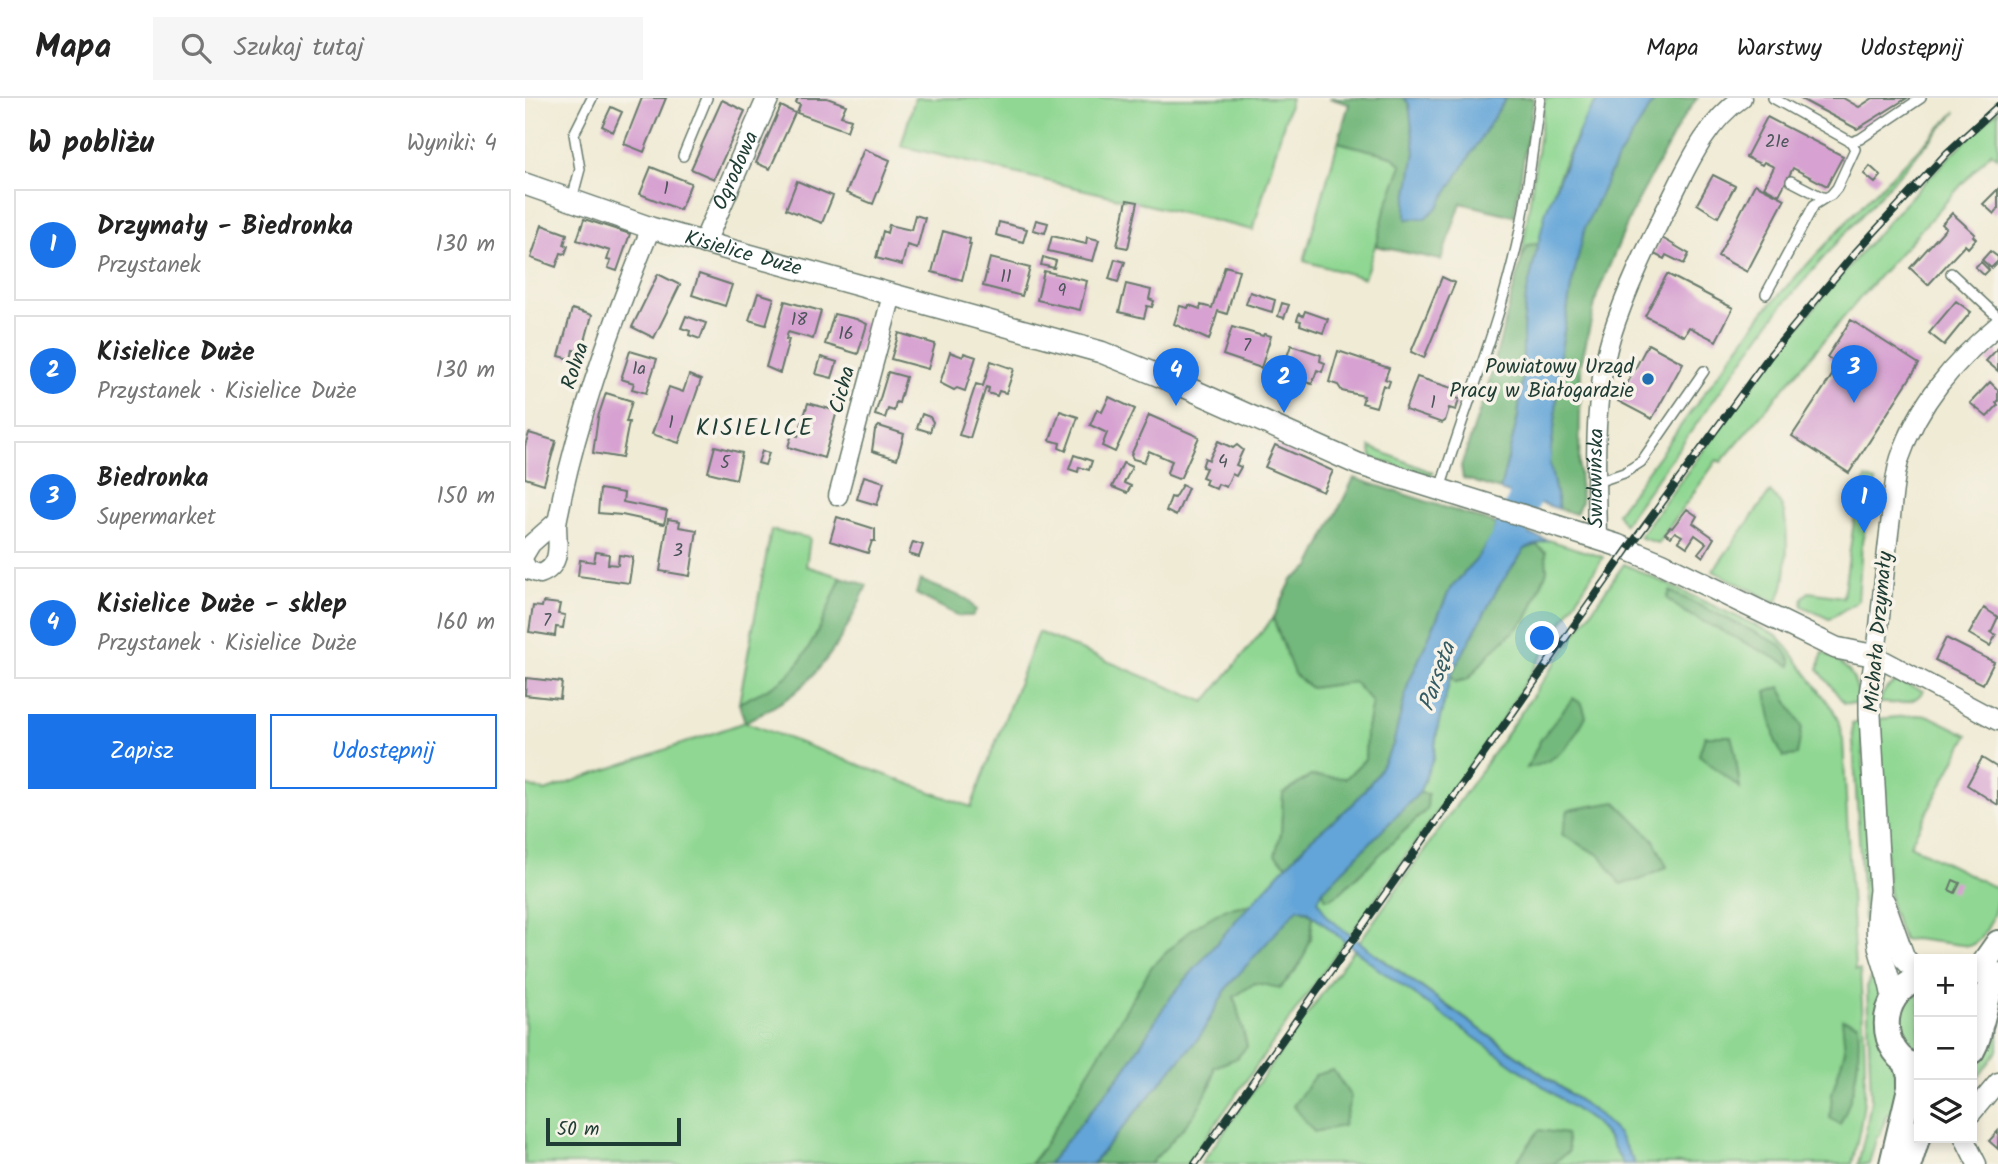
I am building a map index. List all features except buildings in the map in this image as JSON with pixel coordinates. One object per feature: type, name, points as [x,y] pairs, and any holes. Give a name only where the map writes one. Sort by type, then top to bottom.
[{"type":"main road","points":[[1977,970],[1998,943]]},
{"type":"main road","points":[[1977,1042],[1987,996],[1998,975]]},
{"type":"main road","points":[[1892,1164],[1913,1066],[1899,1056],[1888,1039],[1886,1019],[1892,1000],[1914,979]]},
{"type":"main road","points":[[1977,1005],[1980,1024]]},
{"type":"main road","points":[[1909,1164],[1916,1143]]},
{"type":"street","name":"Ogrodowa","points":[[704,243],[768,98]]},
{"type":"street","name":"Świdwińska","points":[[1742,98],[1702,139],[1691,158],[1659,223],[1611,339],[1601,393],[1597,538],[1661,563],[1836,648],[1876,656],[1998,721]]},
{"type":"street","name":"Kisielice Duże","points":[[525,184],[651,228],[1101,352],[1358,464],[1597,538]]},
{"type":"street","name":"Rolna","points":[[525,564],[528,570],[540,573],[555,563],[557,521],[570,461],[619,308],[651,228]]},
{"type":"street","name":"Cicha","points":[[838,496],[891,295]]},
{"type":"street","name":"Michała Drzymały","points":[[1892,1000],[1890,979],[1877,936],[1880,890],[1870,707],[1894,489],[1903,451],[1926,403],[1965,353],[1998,325]]},
{"type":"street","points":[[525,554],[531,544],[557,521]]},
{"type":"street","name":"Michała Drzymały","points":[[1880,890],[1900,949],[1914,971]]},
{"type":"street","points":[[1977,1107],[1998,1082]]},
{"type":"street","points":[[1966,1143],[1977,1164]]},
{"type":"lane","points":[[572,200],[580,169],[574,134],[592,98]]},
{"type":"lane","points":[[683,156],[707,98]]},
{"type":"lane","points":[[1440,490],[1507,285],[1521,228],[1540,98]]},
{"type":"lane","points":[[1766,294],[1814,205],[1837,188],[1855,149],[1851,142],[1773,98]]},
{"type":"lane","points":[[1851,142],[1871,133],[1921,98]]},
{"type":"lane","points":[[1791,181],[1825,198]]},
{"type":"lane","points":[[1951,273],[1998,317]]},
{"type":"lane","points":[[1597,482],[1624,473],[1641,462],[1704,371]]},
{"type":"green space","points":[[915,98],[1291,98],[1253,230],[901,146]]},
{"type":"green space","points":[[1329,98],[1404,98],[1409,104],[1415,152],[1406,205],[1407,219],[1475,144],[1506,98],[1534,98],[1514,216],[1461,203],[1441,260],[1376,246],[1385,210],[1402,165],[1392,156],[1338,142],[1349,104]]},
{"type":"green space","points":[[1545,98],[1599,98],[1562,168],[1539,244],[1528,245],[1521,261]]},
{"type":"green space","points":[[1656,98],[1697,98],[1680,123],[1633,210],[1597,295],[1581,364],[1581,502],[1576,514],[1559,509],[1549,460],[1560,356],[1571,287],[1585,227],[1615,163]]},
{"type":"green space","points":[[1998,110],[1998,158],[1991,152],[1871,285],[1721,462],[1717,460],[1658,543],[1639,537],[1765,369],[1853,261],[1948,158]]},
{"type":"green space","points":[[1956,112],[1781,307],[1624,524],[1617,513],[1766,309],[1868,199]]},
{"type":"green space","points":[[1338,142],[1392,156],[1402,165],[1364,278],[1304,261]]},
{"type":"green space","points":[[1539,244],[1526,296],[1523,374],[1518,417],[1500,490],[1463,478],[1461,466],[1488,386],[1521,261],[1528,245]]},
{"type":"green space","points":[[1370,447],[1433,473],[1430,476],[1372,458]]},
{"type":"green space","points":[[1354,478],[1496,524],[1493,535],[1476,560],[1450,589],[1408,684],[1393,745],[1376,776],[1353,804],[1311,839],[1287,865],[1275,855],[1281,833],[1283,794],[1310,776],[1346,778],[1365,759],[1372,702],[1354,682],[1311,688],[1294,674],[1273,618],[1292,580],[1310,567]]},
{"type":"green space","points":[[1866,478],[1876,482],[1862,542],[1858,601],[1829,619],[1802,606],[1803,597],[1809,592],[1843,597],[1856,508]]},
{"type":"green space","points":[[1770,492],[1782,507],[1786,530],[1785,573],[1780,596],[1775,602],[1713,571]]},
{"type":"green space","points":[[771,530],[810,538],[806,566],[841,577],[817,633],[801,660],[782,680],[739,703]]},
{"type":"green space","points":[[1548,540],[1603,557],[1502,720],[1350,935],[1327,917],[1318,900],[1323,890],[1325,898],[1341,892],[1426,809],[1428,795],[1419,793],[1433,759],[1451,675],[1455,682],[1468,679],[1491,652],[1546,552],[1536,545]]},
{"type":"green space","points":[[1536,545],[1546,552],[1547,571],[1527,619],[1491,652],[1468,679],[1455,682],[1451,675],[1499,586],[1525,549]]},
{"type":"green space","points":[[1624,564],[1776,635],[1832,708],[1838,720],[1843,740],[1855,970],[1860,970],[1865,1051],[1863,1108],[1852,1164],[1635,1164],[1618,1134],[1600,1115],[1359,942]]},
{"type":"green space","points":[[841,577],[867,585],[837,644],[806,683],[776,705],[745,722],[739,703],[782,680],[801,660],[817,633]]},
{"type":"green space","points":[[920,580],[967,599],[976,610],[972,616],[959,616],[916,594]]},
{"type":"green space","points":[[1670,591],[1781,645],[1791,660],[1791,666],[1686,613],[1667,599]]},
{"type":"green space","points":[[1273,618],[1295,674],[1311,688],[1354,682],[1372,702],[1365,759],[1346,779],[1310,776],[1283,794],[1281,833],[1276,855],[1287,865],[1251,904],[1225,909],[1030,1164],[525,1164],[525,785],[545,791],[745,722],[971,807],[1038,632],[1205,702]]},
{"type":"green space","points":[[1823,652],[1850,672],[1856,685],[1859,704],[1844,703],[1818,669]]},
{"type":"green space","points":[[1897,681],[1923,691],[1909,701],[1880,703],[1885,690]]},
{"type":"green space","points":[[1780,687],[1802,727],[1797,755],[1783,757],[1775,740],[1766,692]]},
{"type":"green space","points":[[1573,698],[1582,704],[1586,716],[1575,735],[1556,756],[1527,768],[1541,739]]},
{"type":"green space","points":[[1929,716],[1968,735],[1910,845],[1998,889],[1991,921],[1982,936],[1970,946],[1903,940],[1891,907],[1879,719]]},
{"type":"green space","points":[[1861,722],[1875,953],[1866,953],[1852,724]]},
{"type":"green space","points":[[1705,736],[1731,736],[1740,788],[1699,755]]},
{"type":"green space","points":[[1419,793],[1428,794],[1427,809],[1341,892],[1331,898],[1325,898],[1323,890]]},
{"type":"green space","points":[[1616,802],[1654,840],[1667,867],[1640,880],[1620,884],[1601,856],[1562,835],[1568,810]]},
{"type":"green space","points":[[1251,904],[1169,999],[1126,1068],[1048,1164],[1030,1164],[1039,1154],[1152,966],[1191,929],[1225,909]]},
{"type":"green space","points":[[1298,907],[1313,915],[1310,937],[1300,963],[1280,988],[1255,983],[1234,997],[1247,1046],[1237,1058],[1214,1067],[1206,1095],[1190,1120],[1150,1164],[1092,1164],[1200,1036],[1228,986]]},
{"type":"green space","points":[[1313,915],[1345,941],[1187,1164],[1150,1164],[1212,1084],[1214,1067],[1237,1058],[1247,1046],[1234,997],[1311,940]]},
{"type":"green space","points":[[1354,949],[1596,1124],[1609,1139],[1623,1164],[1201,1164]]},
{"type":"green space","points":[[1882,973],[1892,1063],[1899,1087],[1898,1109],[1886,1116],[1869,1164],[1858,1164],[1871,1099],[1867,986],[1870,978]]},
{"type":"green space","points":[[1998,990],[1998,1050],[1977,1079],[1979,1056]]},
{"type":"green space","points":[[1914,994],[1914,1053],[1904,1042],[1899,1024],[1900,1014]]},
{"type":"green space","points":[[1842,1019],[1858,1024],[1859,1050],[1853,1089],[1840,1124],[1830,1118],[1832,1093],[1845,1050]]},
{"type":"green space","points":[[1333,1070],[1351,1097],[1343,1126],[1314,1132],[1293,1106],[1315,1075]]},
{"type":"green space","points":[[1539,1130],[1566,1134],[1569,1151],[1552,1164],[1515,1164]]},
{"type":"water","points":[[1404,98],[1506,98],[1438,207],[1425,218],[1406,219],[1415,152],[1409,104]]},
{"type":"water","points":[[1599,98],[1656,98],[1615,163],[1585,227],[1571,287],[1560,356],[1549,460],[1559,509],[1500,490],[1518,417],[1523,374],[1526,296],[1546,210],[1584,120]]},
{"type":"water","points":[[1496,524],[1548,540],[1525,549],[1499,586],[1451,675],[1433,759],[1419,793],[1323,890],[1318,900],[1327,917],[1383,960],[1599,1115],[1618,1134],[1635,1164],[1623,1164],[1609,1139],[1596,1124],[1377,968],[1308,911],[1298,908],[1228,986],[1200,1036],[1092,1164],[1048,1164],[1126,1068],[1169,999],[1237,919],[1311,839],[1353,804],[1376,776],[1393,745],[1408,684],[1450,589],[1476,560],[1493,535]]},
{"type":"waterway","name":"Parsęta","points":[[1492,566],[1505,544],[1532,482],[1534,456]]},
{"type":"railway","points":[[1195,1164],[1628,549],[1771,354],[1855,253],[1947,153],[1998,106]]},
{"type":"place","name":"Powiatowy Urząd Pracy w Białogardzie","points":[[1648,379]]},
{"type":"place","name":"Biedronka","points":[[1854,403]]},
{"type":"place","name":"Kisielice Duże - sklep","points":[[1176,406]]},
{"type":"place","name":"Kisielice Duże","points":[[1284,413]]},
{"type":"place","name":"Drzymały - Biedronka","points":[[1864,533]]},
{"type":"district","name":"KISIELICE","points":[[755,429]]}]
